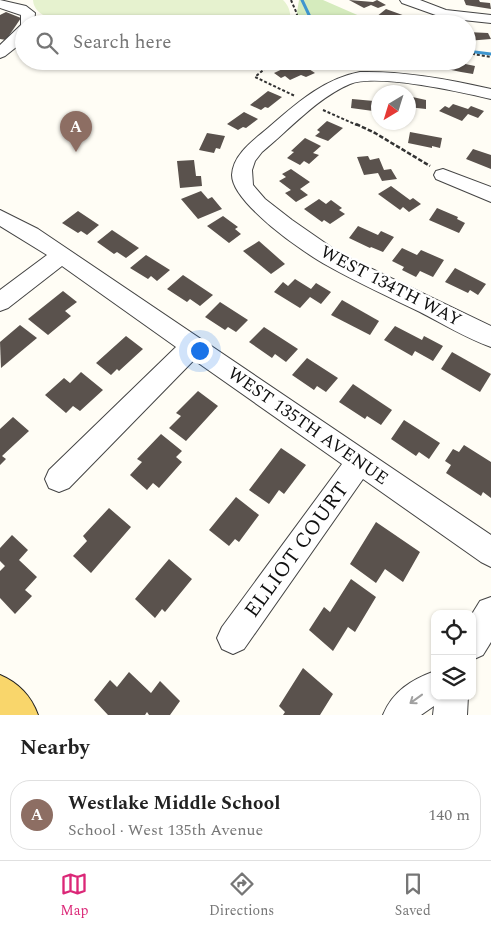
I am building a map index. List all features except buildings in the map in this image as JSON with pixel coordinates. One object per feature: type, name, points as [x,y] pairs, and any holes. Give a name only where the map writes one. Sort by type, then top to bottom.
[{"type":"main road","points":[[0,694],[19,715]]},
{"type":"street","points":[[407,0],[444,14],[452,15]]},
{"type":"street","points":[[0,4],[21,9],[28,13],[28,15]]},
{"type":"street","points":[[476,18],[491,20]]},
{"type":"street","points":[[0,53],[15,40]]},
{"type":"street","name":"WEST 134TH WAY","points":[[491,94],[464,87],[368,76],[349,79],[327,90],[310,104],[246,158],[241,170],[244,187],[260,205],[312,246],[334,260],[491,337]]},
{"type":"street","points":[[442,175],[491,195]]},
{"type":"street","name":"WEST 135TH AVENUE","points":[[0,217],[31,234],[62,255],[491,552]]},
{"type":"street","points":[[0,302],[62,255]]},
{"type":"street","points":[[59,479],[193,346]]},
{"type":"street","name":"ELLIOT COURT","points":[[233,638],[360,461]]},
{"type":"street","points":[[476,637],[491,612]]},
{"type":"street","points":[[400,715],[412,700],[431,689]]},
{"type":"street","points":[[450,715],[452,700]]},
{"type":"path","points":[[290,0],[297,10],[297,15]]},
{"type":"path","points":[[476,54],[491,56]]},
{"type":"path","points":[[263,70],[255,78],[375,133],[442,175]]},
{"type":"green space","points":[[33,0],[283,0],[290,11],[290,15],[43,15],[34,6]]},
{"type":"green space","points":[[299,0],[323,0],[357,15],[296,15]]},
{"type":"waterway","points":[[302,0],[309,15]]},
{"type":"waterway","points":[[476,52],[491,54]]},
{"type":"place","name":"Westlake Middle School","points":[[76,152]]}]
